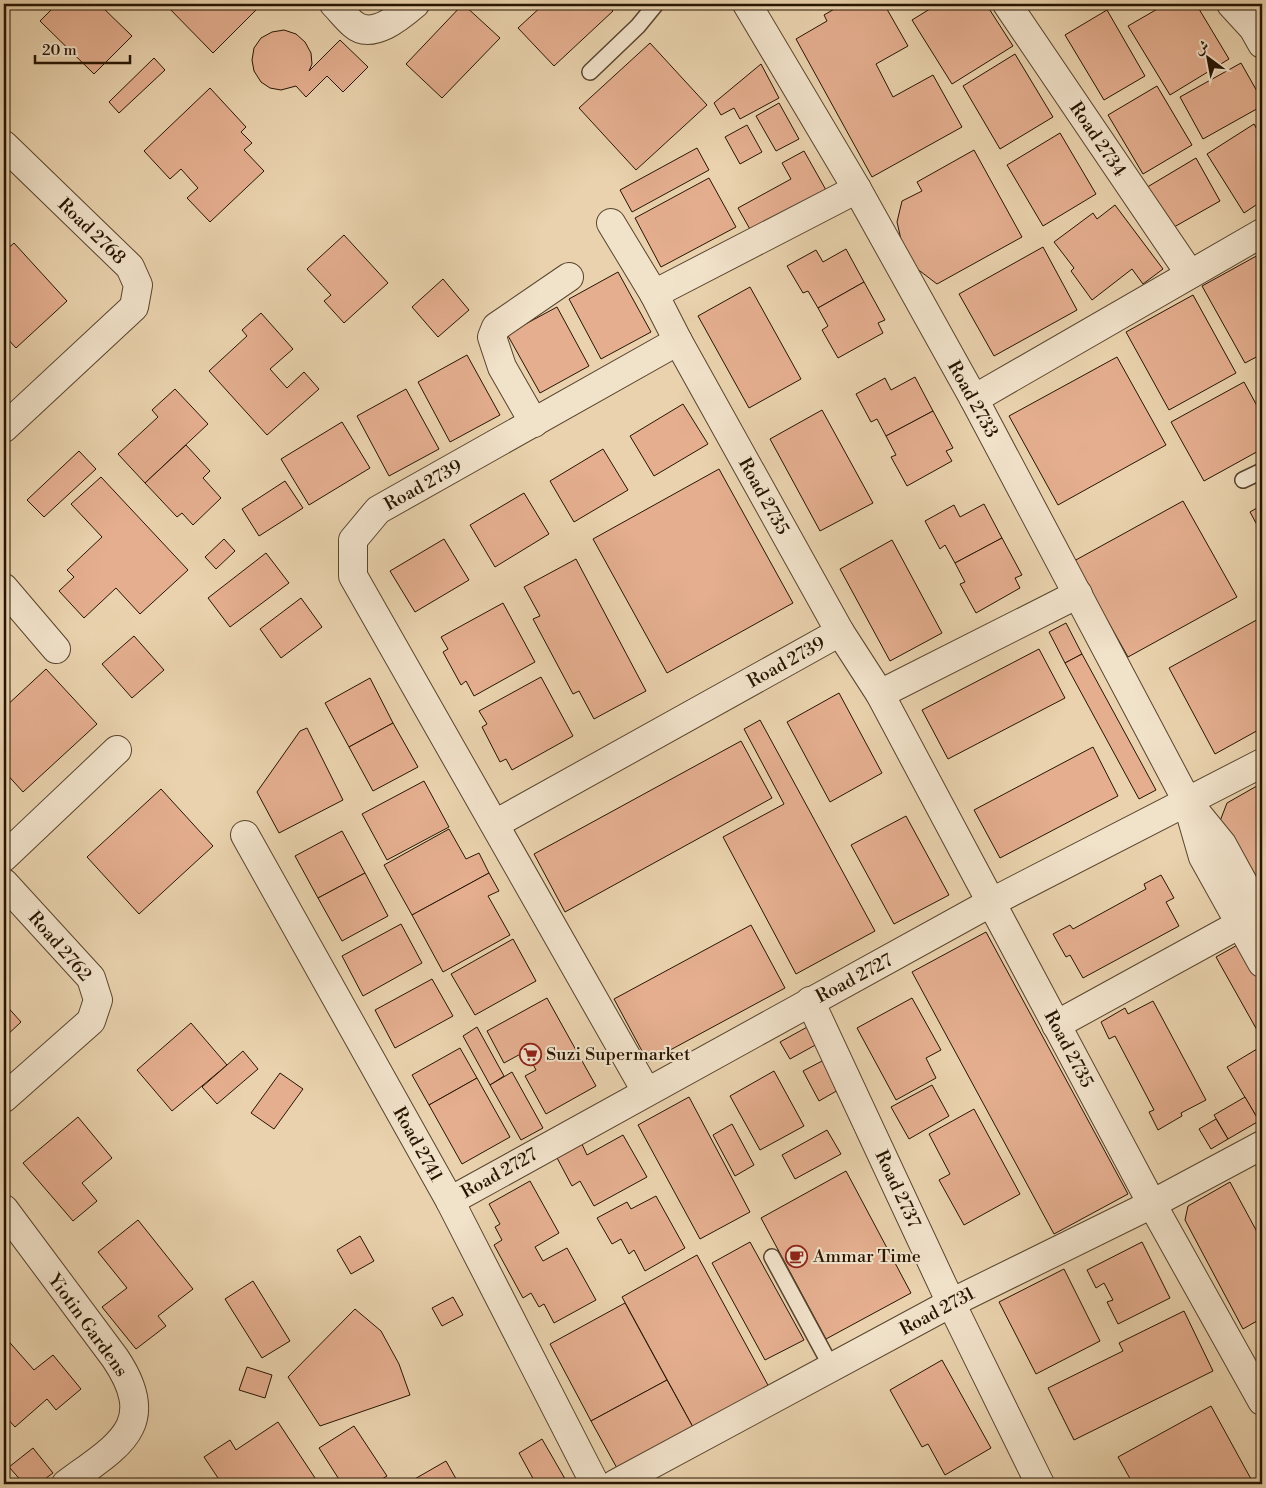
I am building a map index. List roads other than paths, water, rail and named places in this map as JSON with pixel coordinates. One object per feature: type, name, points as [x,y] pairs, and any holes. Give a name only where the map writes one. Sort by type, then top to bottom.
[{"type":"street","points":[[334,4],[355,26],[375,30],[406,12]]},
{"type":"street","name":"Road 2733","points":[[747,4],[857,189],[974,399],[1187,800],[1203,857],[1251,921],[1262,963]]},
{"type":"street","name":"Road 2734","points":[[1007,4],[1190,274]]},
{"type":"street","points":[[1231,4],[1259,29]]},
{"type":"street","name":"Road 2768","points":[[4,145],[130,267],[138,285],[134,307],[4,428]]},
{"type":"street","points":[[654,294],[857,189]]},
{"type":"street","name":"Road 2735","points":[[611,222],[654,294],[678,341],[840,632],[880,694],[1152,1204],[1262,1401]]},
{"type":"street","points":[[974,399],[1262,233]]},
{"type":"street","points":[[534,423],[502,368],[492,338],[496,327],[569,278]]},
{"type":"street","name":"Road 2739","points":[[646,1091],[353,576],[353,540],[378,510],[678,341]]},
{"type":"street","points":[[4,588],[56,649]]},
{"type":"street","points":[[880,694],[1078,594]]},
{"type":"street","name":"Road 2739","points":[[495,824],[840,632]]},
{"type":"street","points":[[4,857],[117,750]]},
{"type":"street","name":"Road 2727","points":[[450,1201],[646,1091],[990,903],[1262,763]]},
{"type":"street","name":"Road 2741","points":[[245,835],[450,1201],[595,1484]]},
{"type":"street","name":"Road 2762","points":[[4,1098],[91,1021],[98,1000],[91,978],[9,897]]},
{"type":"street","points":[[1056,1025],[1251,921]]},
{"type":"street","name":"Road 2737","points":[[810,1001],[951,1303],[1040,1484]]},
{"type":"street","name":"Road 2731","points":[[615,1484],[951,1303],[1152,1204],[1262,1145]]},
{"type":"street","name":"Yiotin Gardens","points":[[4,1209],[119,1364],[127,1376],[133,1394],[134,1416],[125,1437],[66,1484]]},
{"type":"lane","points":[[590,72],[638,26],[656,4]]},
{"type":"lane","points":[[1243,480],[1262,471]]},
{"type":"lane","points":[[772,1257],[832,1368]]},
{"type":"place","name":"Suzi Supermarket","points":[[530,1054]]},
{"type":"place","name":"Ammar Time","points":[[797,1256]]}]
